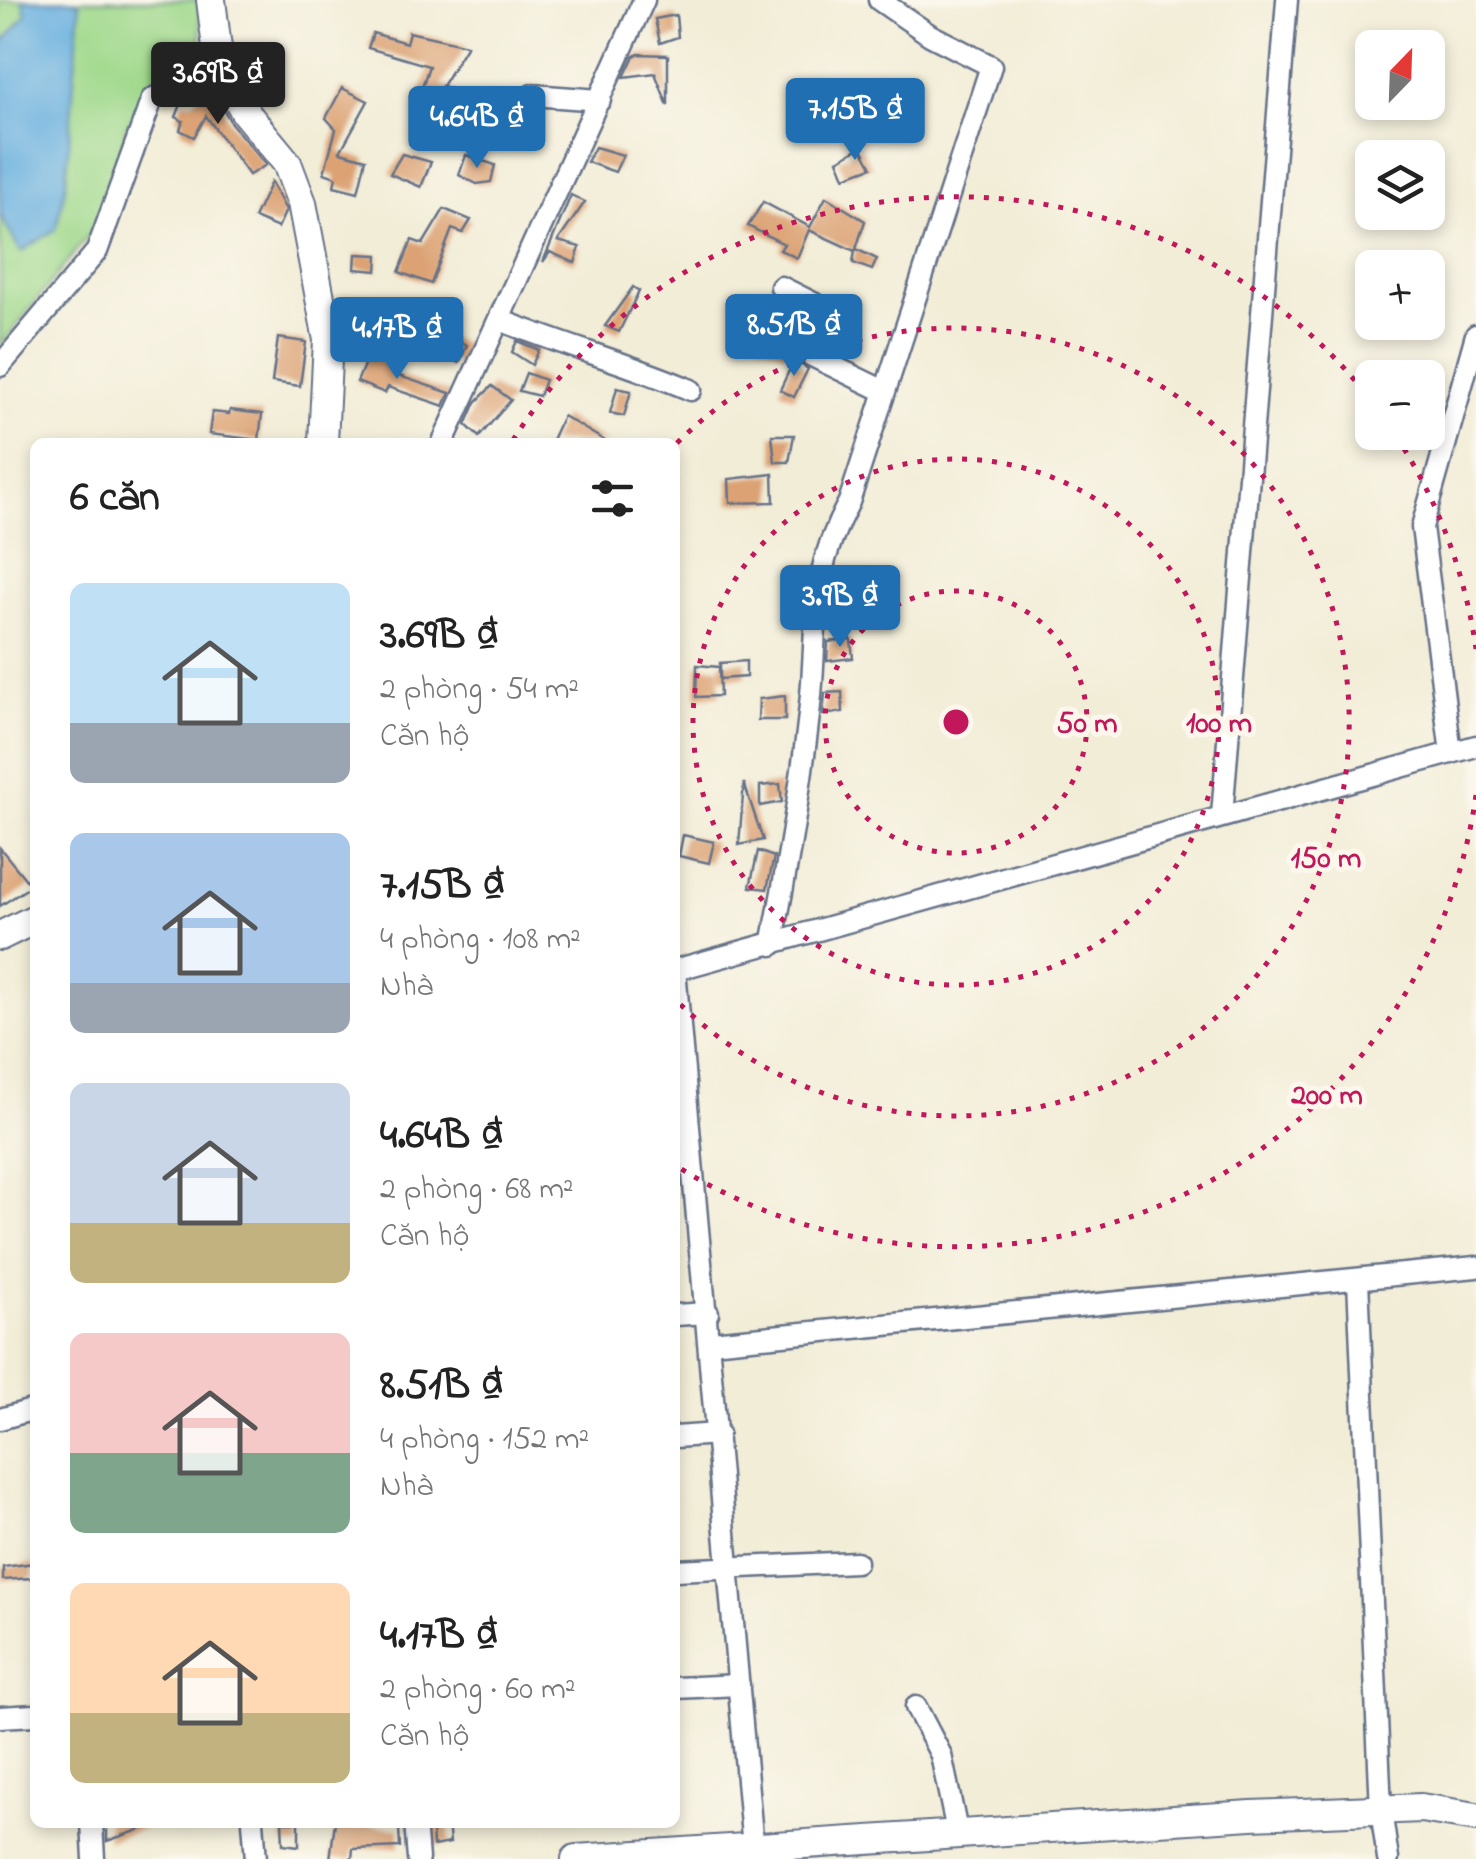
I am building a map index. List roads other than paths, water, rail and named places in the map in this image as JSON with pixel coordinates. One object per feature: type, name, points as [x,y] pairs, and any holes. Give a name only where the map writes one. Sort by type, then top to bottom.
[{"type":"street","points":[[211,0],[219,64],[245,112],[287,163],[302,203],[328,340],[323,438]]},
{"type":"street","points":[[445,438],[644,0]]},
{"type":"street","points":[[772,945],[811,694],[815,591],[823,552],[848,502],[991,66],[930,35],[879,0]]},
{"type":"street","points":[[1222,816],[1287,0]]},
{"type":"street","points":[[0,366],[97,251],[152,99],[219,64]]},
{"type":"street","points":[[532,95],[600,100]]},
{"type":"street","points":[[781,288],[815,304],[806,353],[884,391]]},
{"type":"street","points":[[500,320],[582,353],[616,358],[691,390]]},
{"type":"street","points":[[1451,753],[1422,527],[1476,334]]},
{"type":"street","points":[[680,969],[1476,746]]},
{"type":"street","points":[[0,936],[30,922]]},
{"type":"street","points":[[680,1100],[684,1174],[711,1342],[753,1853]]},
{"type":"street","points":[[711,1342],[1476,1267]]},
{"type":"street","points":[[1358,1280],[1381,1810],[1388,1859]]},
{"type":"street","points":[[680,1315],[708,1313]]},
{"type":"street","points":[[0,1418],[30,1410]]},
{"type":"street","points":[[680,1437],[718,1434]]},
{"type":"street","points":[[680,1570],[856,1562]]},
{"type":"street","points":[[680,1688],[739,1684]]},
{"type":"street","points":[[916,1707],[941,1755],[958,1836]]},
{"type":"street","points":[[0,1717],[30,1715]]},
{"type":"street","points":[[576,1859],[753,1853],[958,1836],[1421,1808],[1476,1817]]},
{"type":"street","points":[[92,1828],[94,1859]]},
{"type":"street","points":[[253,1828],[256,1859]]},
{"type":"street","points":[[415,1828],[418,1859]]},
{"type":"water","points":[[23,0],[74,0],[80,4],[66,183],[56,229],[21,252],[0,215],[0,46],[26,15]]}]
